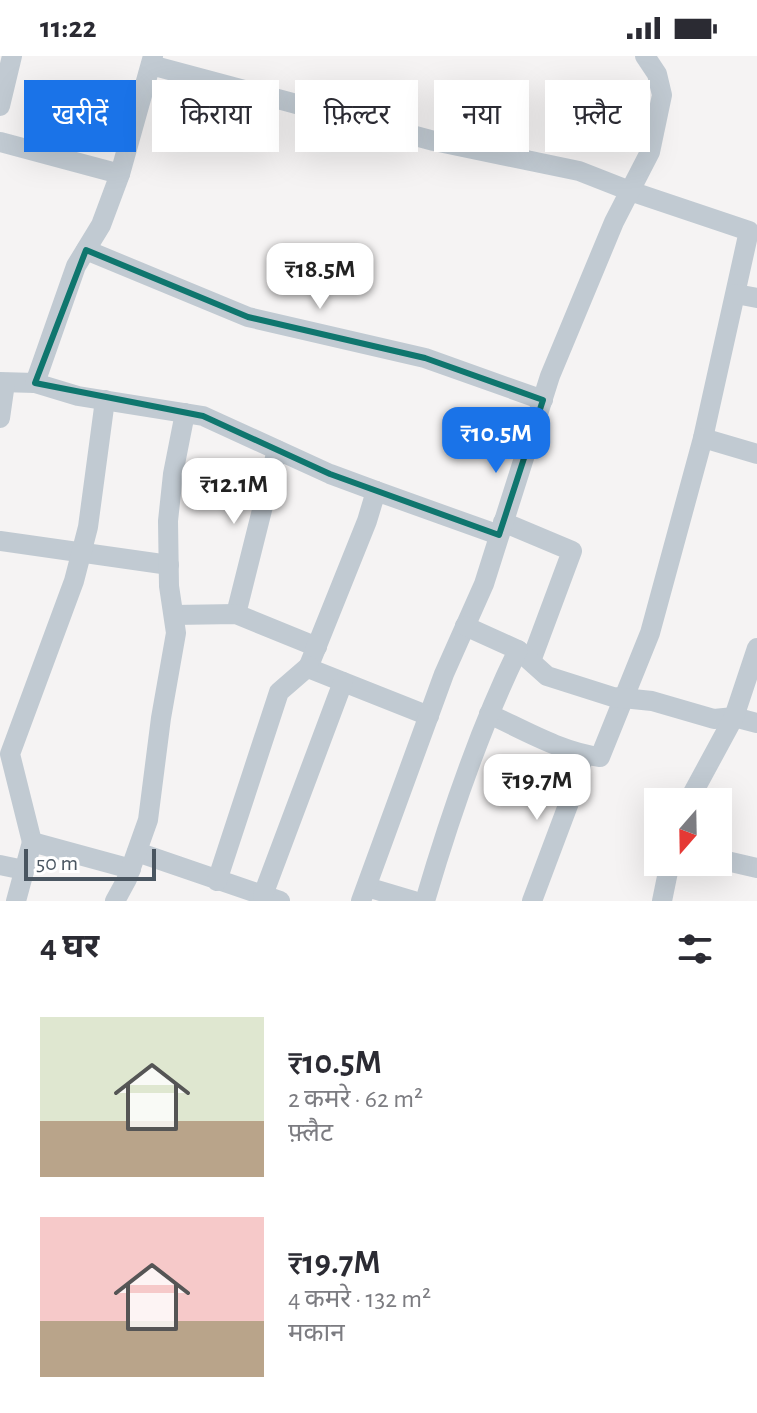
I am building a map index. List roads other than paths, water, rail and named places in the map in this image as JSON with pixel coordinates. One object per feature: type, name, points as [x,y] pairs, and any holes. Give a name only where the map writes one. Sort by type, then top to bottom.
[{"type":"street","points":[[0,106],[12,56]]},
{"type":"street","points":[[414,901],[364,894],[429,716],[484,584],[543,400],[608,236],[650,152],[662,95],[657,74],[645,56]]},
{"type":"street","points":[[35,383],[76,266],[101,225],[120,174],[152,60],[434,141],[579,171],[749,231],[703,438],[650,633],[600,757],[583,755],[489,714]]},
{"type":"street","points":[[0,142],[120,174]]},
{"type":"street","points":[[86,250],[248,317],[425,358],[543,400]]},
{"type":"street","points":[[736,294],[757,298]]},
{"type":"street","points":[[0,418],[3,383],[35,383],[78,396],[203,416],[330,474],[376,491],[572,551],[524,655],[489,714],[444,837],[425,901]]},
{"type":"street","points":[[16,901],[32,842],[10,754],[74,581],[88,527],[105,400]]},
{"type":"street","points":[[115,901],[134,861],[148,820],[176,633],[169,565],[169,505],[185,413]]},
{"type":"street","points":[[703,438],[757,454]]},
{"type":"street","points":[[236,614],[277,450]]},
{"type":"street","points":[[217,881],[279,692],[309,666],[376,491]]},
{"type":"street","points":[[0,541],[169,565]]},
{"type":"street","points":[[174,615],[236,614],[317,647]]},
{"type":"street","points":[[465,626],[524,655],[547,676],[613,697],[652,701],[714,719],[734,717],[757,723]]},
{"type":"street","points":[[696,788],[734,717],[757,648]]},
{"type":"street","points":[[309,666],[429,716]]},
{"type":"street","points":[[32,842],[134,861],[217,881],[261,897],[343,682]]},
{"type":"street","points":[[532,901],[579,776],[583,755]]},
{"type":"street","points":[[732,862],[757,868]]},
{"type":"street","points":[[0,865],[24,870]]},
{"type":"street","points":[[662,901],[667,876]]}]
